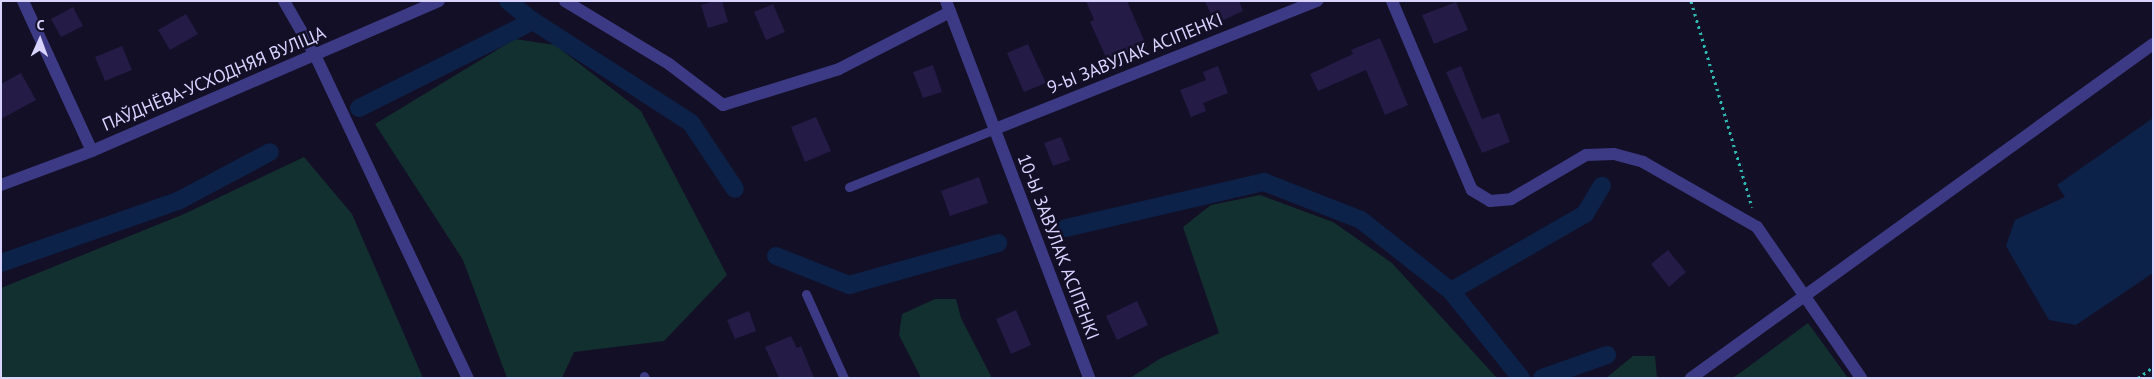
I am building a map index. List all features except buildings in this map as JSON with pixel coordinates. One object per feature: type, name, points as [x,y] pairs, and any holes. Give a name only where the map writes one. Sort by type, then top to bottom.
[{"type":"street","points":[[23,1],[92,151]]},
{"type":"street","points":[[284,1],[315,55],[468,378]]},
{"type":"street","name":"ПАЎДНЁВА-УСХОДНЯЯ ВУЛІЦА","points":[[1,184],[92,151],[439,1]]},
{"type":"street","points":[[564,1],[669,64],[723,105],[839,69],[948,7]]},
{"type":"street","name":"9-Ы ЗАВУЛАК АСІПЕНКІ","points":[[995,128],[1317,1]]},
{"type":"street","points":[[1392,1],[1472,190],[1490,201],[1511,199],[1586,155],[1614,154],[1643,162],[1758,227],[1861,378]]},
{"type":"street","name":"10-Ы ЗАВУЛАК АСІПЕНКІ","points":[[948,7],[1089,378]]},
{"type":"street","points":[[1690,378],[1805,297],[2153,44]]},
{"type":"lane","points":[[849,187],[995,128]]},
{"type":"lane","points":[[806,294],[844,378]]},
{"type":"path","points":[[1691,1],[1758,227]]},
{"type":"path","points":[[2138,378],[2153,367]]},
{"type":"green space","points":[[515,39],[555,45],[641,111],[727,275],[664,341],[574,352],[562,378],[507,378],[463,260],[375,124]]},
{"type":"green space","points":[[304,157],[352,214],[423,378],[1,378],[1,288],[184,214]]},
{"type":"green space","points":[[1260,195],[1333,222],[1392,263],[1497,378],[1130,378],[1161,358],[1219,333],[1183,227],[1211,205]]},
{"type":"green space","points":[[935,299],[956,299],[961,318],[992,378],[921,378],[899,335],[902,314]]},
{"type":"green space","points":[[1808,323],[1848,378],[1733,378]]},
{"type":"green space","points":[[1633,356],[1655,356],[1657,378],[1606,378]]},
{"type":"water","points":[[2153,118],[2153,273],[2076,325],[2049,320],[2006,246],[2015,220],[2065,197],[2057,185]]},
{"type":"waterway","points":[[508,1],[533,21]]},
{"type":"waterway","points":[[359,108],[533,21],[691,123],[735,189]]},
{"type":"waterway","points":[[1,263],[178,201],[270,152]]},
{"type":"waterway","points":[[1066,228],[1264,182],[1361,220],[1451,291],[1521,378]]},
{"type":"waterway","points":[[1451,291],[1585,214],[1602,186]]},
{"type":"waterway","points":[[776,256],[849,285],[998,243]]},
{"type":"waterway","points":[[1542,378],[1607,355]]}]
